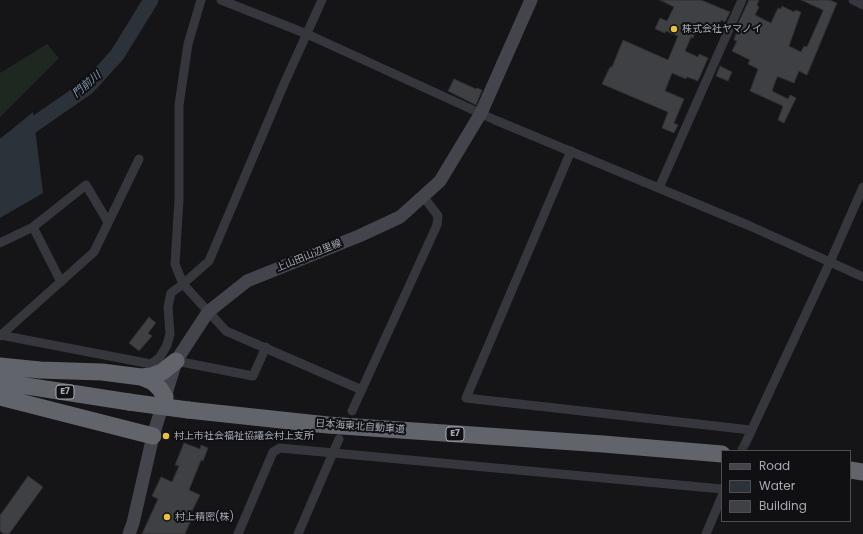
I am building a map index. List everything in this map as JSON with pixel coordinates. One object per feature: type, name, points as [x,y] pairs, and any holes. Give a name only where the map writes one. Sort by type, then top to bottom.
[{"type":"highway","points":[[141,378],[162,372],[176,360]]},
{"type":"highway","points":[[0,366],[40,370],[102,372],[141,378],[152,382],[160,389],[164,397]]},
{"type":"highway","name":"日本海東北自動車道","points":[[0,382],[188,410],[328,425],[603,444],[721,454]]},
{"type":"highway","points":[[0,397],[153,436]]},
{"type":"highway","points":[[851,470],[863,472]]},
{"type":"main road","name":"上山田山辺里線","points":[[129,534],[153,436],[176,360],[208,312],[247,281],[359,236],[400,217],[440,181],[481,113],[531,0]]},
{"type":"street","points":[[201,0],[188,44],[179,105],[179,200],[175,264],[182,284],[226,331],[362,390]]},
{"type":"street","points":[[221,0],[307,34],[481,113],[750,226],[863,276]]},
{"type":"street","points":[[0,336],[151,364],[160,357],[167,345],[170,334],[168,307],[171,293],[209,261],[322,0]]},
{"type":"street","points":[[659,188],[742,0]]},
{"type":"street","points":[[853,0],[863,5]]},
{"type":"street","points":[[571,151],[466,398],[751,430]]},
{"type":"street","points":[[0,336],[94,252],[140,159]]},
{"type":"street","points":[[0,243],[33,227],[86,185],[108,222]]},
{"type":"street","points":[[746,442],[830,262],[863,187]]},
{"type":"street","points":[[352,411],[437,225],[438,216],[423,196]]},
{"type":"street","points":[[33,227],[61,282]]},
{"type":"street","points":[[176,360],[253,376],[266,348]]},
{"type":"street","points":[[298,534],[339,439]]},
{"type":"street","points":[[238,534],[273,452],[280,448],[721,489]]},
{"type":"street","points":[[706,534],[721,498]]},
{"type":"shaded area","points":[[47,44],[59,58],[0,117],[0,73]]},
{"type":"water","points":[[33,112],[43,193],[0,218],[0,139]]},
{"type":"building","points":[[660,0],[701,0],[730,12],[725,22],[721,20],[717,31],[699,23],[693,38],[691,37],[685,51],[698,57],[699,54],[708,58],[698,81],[687,77],[686,79],[672,73],[665,91],[684,99],[674,123],[678,125],[674,133],[662,128],[668,112],[602,84],[610,67],[612,67],[623,40],[668,60],[678,36],[666,31],[665,33],[655,29],[660,18],[667,21],[674,7]]},
{"type":"building","points":[[749,0],[759,0],[757,5],[759,7],[755,15],[771,23],[778,8],[781,9],[782,6],[794,12],[795,10],[801,12],[789,46],[801,52],[804,46],[807,47],[823,10],[801,0],[830,0],[837,3],[807,75],[799,71],[794,83],[777,77],[772,91],[788,99],[790,95],[796,98],[784,123],[778,120],[783,106],[750,91],[758,69],[748,64],[750,60],[732,51],[737,41],[734,40],[737,31],[735,30]]},
{"type":"building","points":[[720,66],[732,72],[728,81],[716,76]]},
{"type":"building","points":[[454,79],[476,89],[482,90],[476,105],[448,91]]},
{"type":"building","points":[[149,317],[156,323],[148,333],[152,336],[139,351],[129,343]]},
{"type":"building","points":[[184,443],[200,449],[201,445],[208,448],[203,461],[201,460],[189,490],[200,495],[188,519],[191,520],[185,534],[142,534],[158,499],[152,496],[161,477],[172,482],[179,466],[175,465]]},
{"type":"building","points":[[28,476],[43,487],[9,534],[4,534],[0,531],[0,515]]},
{"type":"waterway","name":"門前川","points":[[0,148],[88,87],[117,55],[151,0]]},
{"type":"tunnel","points":[[742,450],[746,442]]},
{"type":"place","name":"株式会社ヤマノイ","points":[[674,29]]},
{"type":"place","name":"村上市社会福祉協議会村上支所","points":[[166,436]]},
{"type":"place","name":"村上精密(株)","points":[[167,517]]}]
